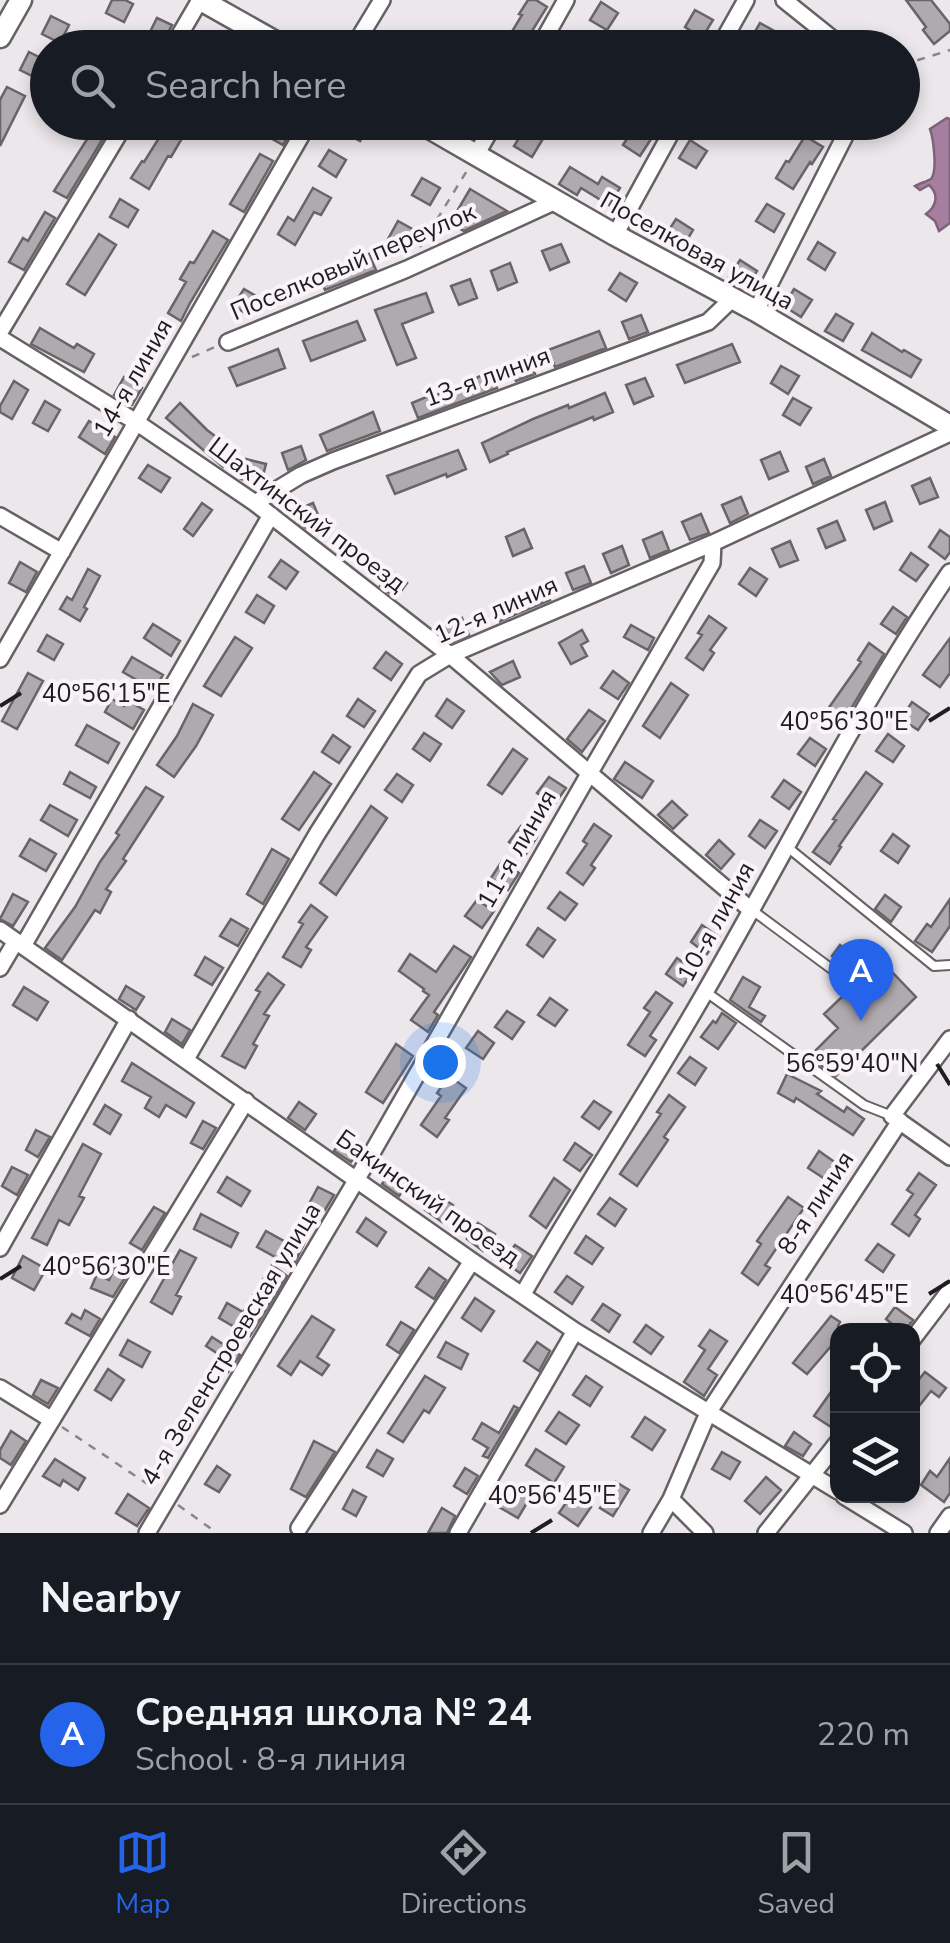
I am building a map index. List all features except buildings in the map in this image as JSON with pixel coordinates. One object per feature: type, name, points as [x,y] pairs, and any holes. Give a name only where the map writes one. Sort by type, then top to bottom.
[{"type":"street","points":[[0,37],[21,0]]},
{"type":"street","points":[[183,30],[201,0],[254,30]]},
{"type":"street","points":[[364,30],[382,0]]},
{"type":"street","points":[[548,30],[566,0]]},
{"type":"street","points":[[729,30],[746,0]]},
{"type":"street","points":[[784,0],[822,30]]},
{"type":"street","points":[[0,335],[115,140]]},
{"type":"street","name":"14-я линия","points":[[0,659],[299,140]]},
{"type":"street","name":"Поселковая улица","points":[[450,140],[756,311],[950,430]]},
{"type":"street","points":[[476,155],[485,140]]},
{"type":"street","points":[[615,234],[667,140]]},
{"type":"street","points":[[756,311],[843,140]]},
{"type":"street","name":"Поселковый переулок","points":[[228,342],[406,269],[556,201]]},
{"type":"street","name":"13-я линия","points":[[256,503],[301,475],[333,461],[708,322],[733,298]]},
{"type":"street","name":"Шахтинский проезд","points":[[0,335],[256,503],[450,655],[752,910]]},
{"type":"street","name":"12-я линия","points":[[186,1060],[317,834],[419,674],[450,655],[713,542],[950,430]]},
{"type":"street","points":[[0,968],[20,943],[271,515]]},
{"type":"street","points":[[0,516],[62,552]]},
{"type":"street","name":"11-я линия","points":[[357,1179],[712,563],[713,542]]},
{"type":"street","name":"10-я линия","points":[[523,1294],[706,992],[901,643],[950,572]]},
{"type":"street","name":"Бакинский проезд","points":[[0,930],[576,1331],[830,1486]]},
{"type":"street","points":[[0,1248],[129,1020]]},
{"type":"street","name":"8-я линия","points":[[651,1533],[671,1499],[708,1413],[950,1039]]},
{"type":"street","points":[[0,1505],[246,1102]]},
{"type":"street","points":[[896,1118],[950,1157]]},
{"type":"street","name":"4-я Зеленстроевская улица","points":[[147,1533],[357,1179]]},
{"type":"street","points":[[299,1528],[472,1261]]},
{"type":"street","points":[[920,1329],[950,1290]]},
{"type":"street","points":[[458,1533],[576,1331]]},
{"type":"street","points":[[0,1388],[52,1420]]},
{"type":"street","points":[[766,1533],[830,1453]]},
{"type":"street","points":[[671,1499],[706,1533]]},
{"type":"street","points":[[855,1503],[904,1533]]},
{"type":"street","points":[[938,1533],[950,1516]]},
{"type":"lane","points":[[786,846],[934,966],[950,965]]},
{"type":"lane","points":[[752,910],[833,970]]},
{"type":"lane","points":[[706,992],[864,1105],[896,1118]]},
{"type":"path","points":[[920,59],[950,50]]},
{"type":"path","points":[[406,269],[476,155]]},
{"type":"path","name":"Поселковый переулок","points":[[168,366],[228,342]]},
{"type":"path","points":[[52,1420],[217,1533]]},
{"type":"shaded area","points":[[947,118],[950,223],[939,231],[926,214],[934,204],[934,192],[929,185],[920,190],[915,186],[933,175],[930,129]]},
{"type":"place","name":"Средняя школа № 24","points":[[861,1021]]}]
